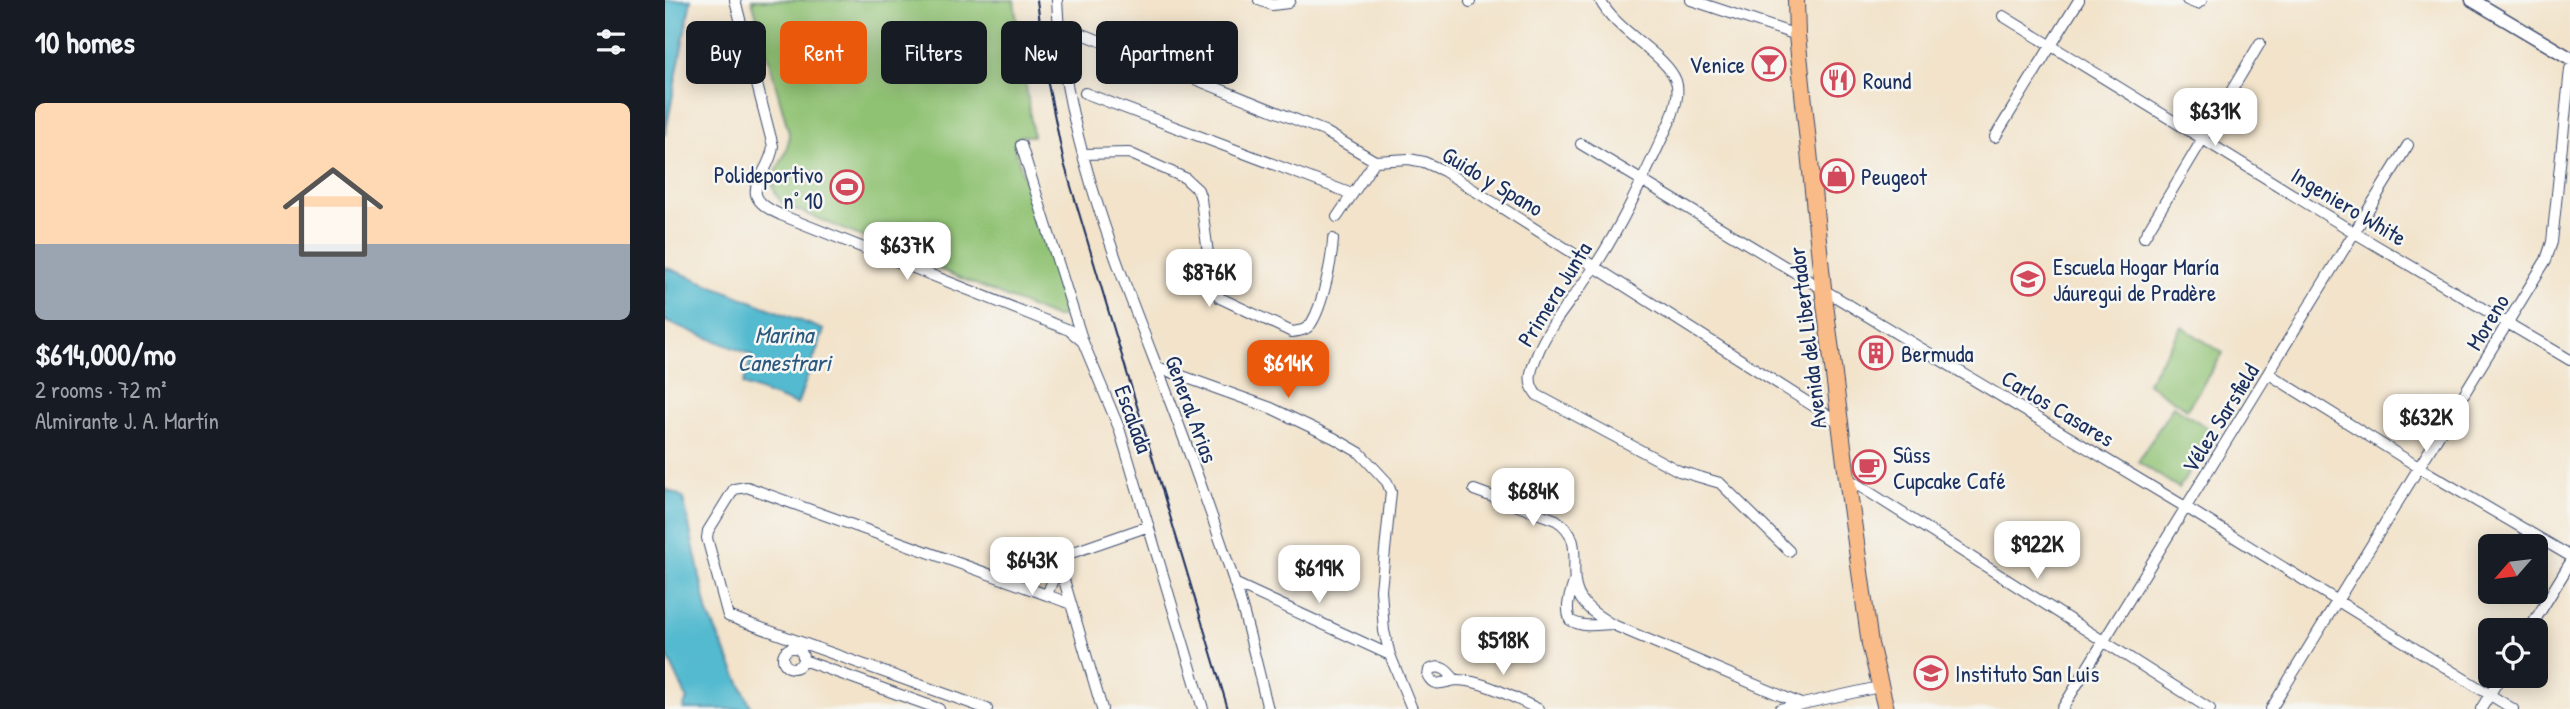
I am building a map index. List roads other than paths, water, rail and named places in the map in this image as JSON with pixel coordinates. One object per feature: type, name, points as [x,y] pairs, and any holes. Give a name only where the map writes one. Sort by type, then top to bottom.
[{"type":"main road","name":"Avenida del Libertador","points":[[1796,0],[1797,35],[1823,288],[1870,644],[1885,709]]},
{"type":"street","points":[[735,0],[772,146],[770,162],[757,180],[755,188],[757,197],[771,211],[1069,330],[1083,342]]},
{"type":"street","name":"General Arias","points":[[1056,0],[1058,21]]},
{"type":"street","points":[[1259,0],[1272,5],[1289,1]]},
{"type":"street","name":"Primera Junta","points":[[1600,0],[1608,15],[1665,64],[1676,81],[1677,99],[1671,119],[1642,180],[1596,266],[1543,342],[1529,377],[1532,389],[1537,395],[1650,457],[1679,471],[1720,483],[1789,551]]},
{"type":"street","points":[[1691,0],[1797,35]]},
{"type":"street","points":[[1995,137],[2079,0]]},
{"type":"street","points":[[2187,0],[2197,4],[2202,0]]},
{"type":"street","points":[[2472,0],[2570,58]]},
{"type":"street","name":"Ingeniero White","points":[[2003,16],[2355,233],[2570,360]]},
{"type":"street","points":[[1082,34],[1325,131],[1375,161],[1337,217]]},
{"type":"street","points":[[2144,237],[2260,43]]},
{"type":"street","name":"Moreno","points":[[2271,709],[2546,260],[2552,242],[2570,69]]},
{"type":"street","name":"General Arias","points":[[1067,84],[1083,154],[1123,281],[1157,367],[1234,583],[1268,709]]},
{"type":"street","points":[[1085,93],[1352,194]]},
{"type":"street","name":"Carlos Casares","points":[[1581,144],[2187,508],[2513,709]]},
{"type":"street","name":"Escalada","points":[[1021,145],[1083,342],[1119,428],[1203,709]]},
{"type":"street","name":"Vélez Sarsfield","points":[[2062,709],[2408,145]]},
{"type":"street","points":[[1083,154],[1129,153],[1185,178],[1198,190],[1201,199],[1212,285],[1220,298],[1292,332],[1303,330],[1312,324],[1329,272],[1333,239]]},
{"type":"street","name":"Guido y Spano","points":[[1375,161],[1409,159],[1444,171],[1840,423]]},
{"type":"street","points":[[1157,367],[1271,408],[1334,438],[1360,453],[1388,482],[1391,492],[1381,590],[1384,631],[1390,655],[1412,709]]},
{"type":"street","points":[[2269,374],[2420,468],[2570,556]]},
{"type":"street","points":[[1847,478],[2210,709]]},
{"type":"street","points":[[987,709],[728,616],[707,538],[708,531],[734,489],[747,487],[1071,604]]},
{"type":"street","points":[[1474,490],[1556,520],[1567,527],[1573,540],[1575,582],[1581,598],[1593,612],[1611,624],[1801,704]]},
{"type":"street","points":[[1047,595],[1062,558],[1149,526]]},
{"type":"street","points":[[1059,563],[1102,709]]},
{"type":"street","points":[[2536,618],[2570,563]]},
{"type":"street","points":[[1575,582],[1567,612],[1570,620],[1577,625],[1611,624]]},
{"type":"street","points":[[1234,583],[1390,655]]},
{"type":"street","points":[[803,660],[939,709]]},
{"type":"street","points":[[1455,680],[1490,688],[1538,709]]},
{"type":"street","points":[[1780,709],[1879,687]]},
{"type":"street","points":[[2481,709],[2493,688]]},
{"type":"water","points":[[665,0],[691,0],[686,21],[665,136]]},
{"type":"water","name":"Marina Canestrari","points":[[665,267],[824,330],[797,405],[743,385],[752,355],[665,321]]},
{"type":"water","points":[[665,489],[683,497],[708,614],[752,709],[683,709],[687,698],[665,651]]},
{"type":"tram line","points":[[1037,0],[1048,84],[1064,163],[1228,709]]},
{"type":"place","name":"Venice","points":[[1769,64]]},
{"type":"place","name":"Round","points":[[1838,80]]},
{"type":"place","name":"Peugeot","points":[[1837,176]]},
{"type":"place","name":"Polideportivo n° 10","points":[[847,187]]},
{"type":"place","name":"Escuela Hogar María Jáuregui de Pradère","points":[[2028,279]]},
{"type":"place","name":"Bermuda","points":[[1876,353]]},
{"type":"place","name":"Sûss Cupcake Café","points":[[1869,467]]},
{"type":"place","name":"Instituto San Luis","points":[[1931,673]]}]
